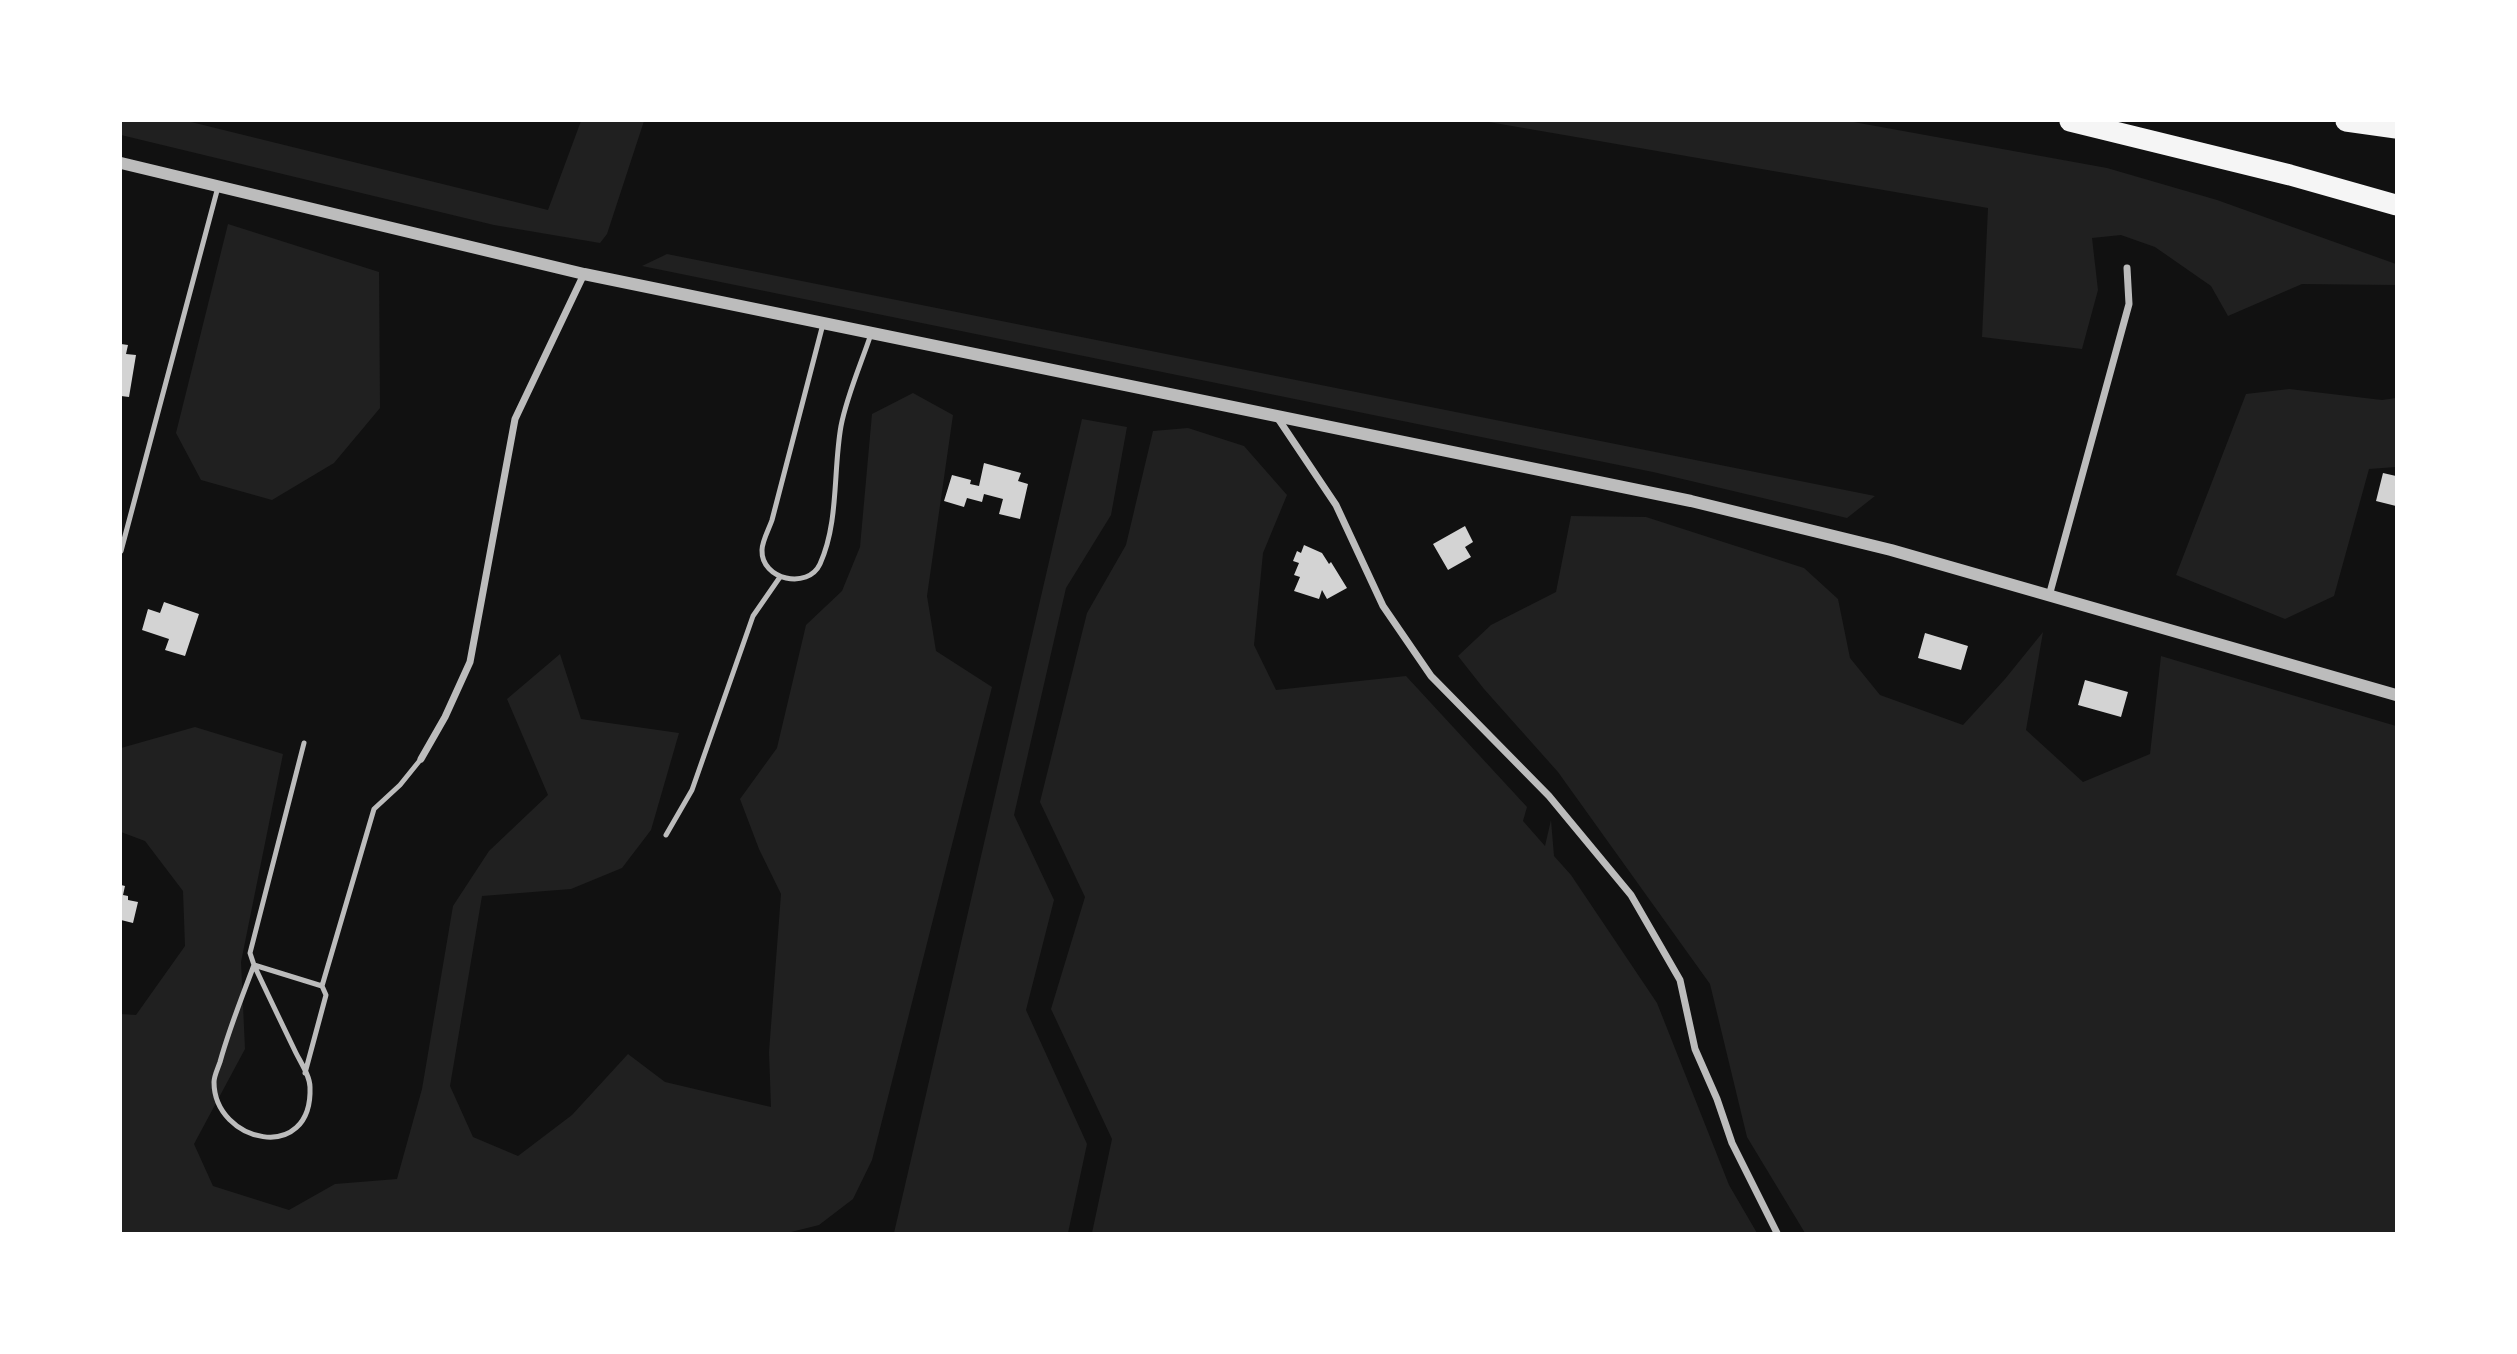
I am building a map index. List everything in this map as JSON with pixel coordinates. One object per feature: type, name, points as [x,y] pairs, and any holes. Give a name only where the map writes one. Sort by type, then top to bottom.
[{"type":"highway","points":[[2070,121],[2252,165],[2396,205]]},
{"type":"highway","points":[[2346,121],[2396,128]]},
{"type":"street","points":[[121,163],[584,274],[1691,501],[1891,550],[2396,695]]},
{"type":"street","points":[[2048,597],[2129,304],[2127,268]]},
{"type":"street","points":[[421,759],[445,717],[470,662],[515,419],[584,274]]},
{"type":"street","points":[[1277,417],[1336,505],[1383,606],[1431,676],[1549,796],[1632,895],[1680,980],[1695,1049],[1717,1099],[1732,1143],[1777,1233]]},
{"type":"lane","points":[[121,551],[218,187]]},
{"type":"lane","points":[[823,324],[772,520],[762,548],[762,559],[768,568],[780,577],[803,578],[813,573],[820,565],[831,525],[841,425],[871,334]]},
{"type":"lane","points":[[666,835],[692,790],[753,616],[780,577]]},
{"type":"lane","points":[[254,965],[214,1082],[218,1103],[231,1123],[257,1136],[281,1138],[298,1127],[310,1107],[310,1083],[250,954],[304,743]]},
{"type":"lane","points":[[305,1073],[326,995],[322,986],[374,809],[400,785],[421,759]]},
{"type":"lane","points":[[254,965],[322,986]]},
{"type":"shaded area","points":[[121,121],[187,121],[548,210],[581,121],[644,121],[607,234],[600,243],[494,225],[121,135]]},
{"type":"shaded area","points":[[1483,121],[1848,121],[2107,168],[2217,200],[2396,264],[2396,285],[2302,284],[2228,316],[2211,286],[2155,247],[2121,235],[2092,238],[2098,290],[2082,349],[1982,337],[1988,208]]},
{"type":"shaded area","points":[[228,224],[379,272],[380,408],[334,463],[272,500],[201,480],[176,433]]},
{"type":"shaded area","points":[[667,254],[1875,496],[1847,518],[1653,472],[642,266]]},
{"type":"shaded area","points":[[2289,389],[2382,400],[2396,398],[2396,467],[2369,469],[2334,596],[2285,619],[2176,575],[2246,394]]},
{"type":"shaded area","points":[[913,393],[953,415],[927,596],[936,651],[992,687],[872,1160],[853,1199],[819,1225],[787,1233],[121,1233],[121,1014],[136,1015],[185,946],[183,891],[145,841],[121,832],[121,748],[195,727],[283,754],[241,962],[245,1049],[194,1144],[213,1186],[289,1210],[335,1184],[397,1179],[422,1089],[453,906],[489,851],[548,795],[507,699],[560,654],[581,719],[679,733],[651,830],[622,868],[571,889],[482,896],[450,1086],[473,1137],[518,1156],[572,1115],[628,1054],[665,1082],[771,1107],[769,1052],[781,894],[759,849],[740,799],[777,748],[806,625],[842,591],[860,547],[872,414]]},
{"type":"shaded area","points":[[1082,419],[1127,427],[1111,515],[1066,588],[1014,815],[1054,900],[1026,1010],[1087,1144],[1068,1233],[894,1233]]},
{"type":"shaded area","points":[[1188,428],[1244,446],[1287,495],[1263,553],[1254,645],[1276,690],[1406,676],[1527,807],[1523,821],[1545,846],[1551,820],[1554,856],[1571,875],[1657,1003],[1729,1185],[1757,1233],[1092,1233],[1112,1139],[1051,1009],[1085,897],[1040,802],[1087,613],[1126,545],[1153,431]]},
{"type":"shaded area","points":[[1571,516],[1646,517],[1804,568],[1838,599],[1850,658],[1880,695],[1963,725],[2043,632],[2026,730],[2083,782],[2150,754],[2161,656],[2396,726],[2396,1233],[1805,1233],[1747,1137],[1710,984],[1558,772],[1458,656],[1491,625],[1556,592]]},
{"type":"building","points":[[121,344],[128,345],[126,354],[136,355],[129,397],[121,396]]},
{"type":"building","points":[[984,463],[1021,473],[1018,481],[1028,484],[1020,519],[999,514],[1003,499],[984,494],[982,502],[967,498],[964,507],[944,501],[952,475],[971,480],[970,484],[979,486]]},
{"type":"building","points":[[2383,473],[2396,476],[2396,506],[2376,501]]},
{"type":"building","points":[[1465,526],[1473,542],[1465,547],[1471,557],[1448,570],[1433,544]]},
{"type":"building","points":[[1304,545],[1322,553],[1329,564],[1331,562],[1347,588],[1327,599],[1322,590],[1319,599],[1294,591],[1300,577],[1294,575],[1299,563],[1293,561],[1297,551],[1301,553]]},
{"type":"building","points":[[164,602],[199,614],[185,656],[165,650],[169,639],[142,630],[148,609],[160,613]]},
{"type":"building","points":[[1925,633],[1968,646],[1961,670],[1918,658]]},
{"type":"building","points":[[2085,680],[2128,692],[2121,717],[2078,705]]},
{"type":"building","points":[[121,885],[125,886],[123,895],[128,896],[128,900],[138,902],[133,923],[121,920]]}]
